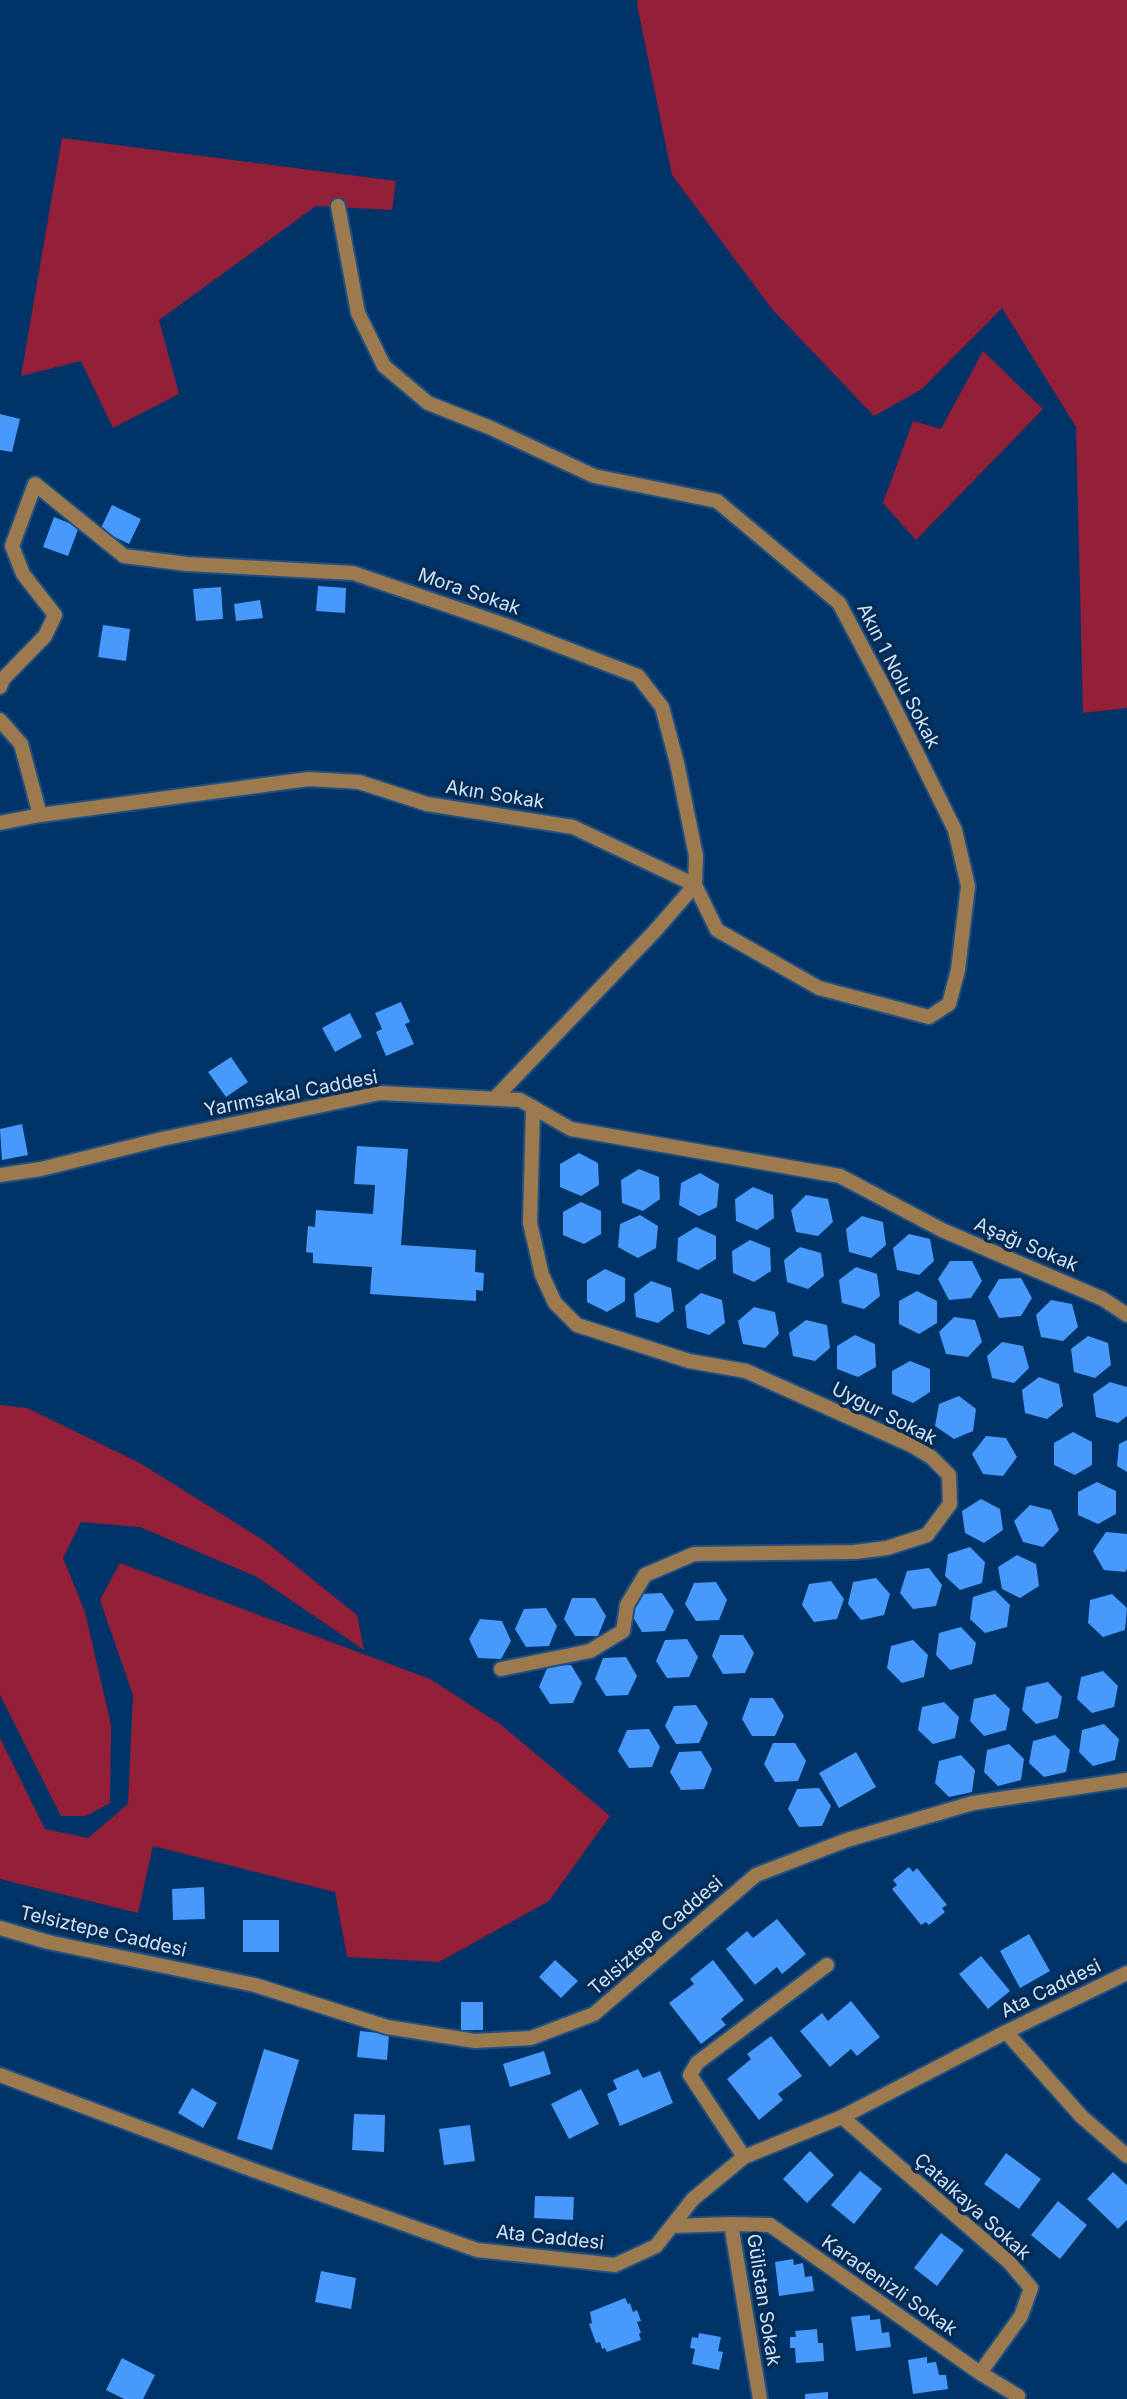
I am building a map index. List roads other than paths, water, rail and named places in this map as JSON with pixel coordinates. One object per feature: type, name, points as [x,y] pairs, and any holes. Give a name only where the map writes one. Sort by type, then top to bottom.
[{"type":"street","name":"Akın 1 Nolu Sokak","points":[[338,206],[358,313],[384,366],[428,402],[594,475],[717,500],[839,603],[955,830],[968,886],[958,970],[950,1004],[929,1017],[819,988],[717,930],[695,885]]},
{"type":"street","name":"Mora Sokak","points":[[0,687],[3,679],[45,636],[55,615],[23,574],[12,546],[35,484],[124,556],[187,564],[353,573],[505,625],[638,676],[662,707],[677,763],[696,856],[695,885]]},
{"type":"street","points":[[0,720],[21,744],[40,816]]},
{"type":"street","name":"Akın Sokak","points":[[0,823],[309,779],[359,782],[427,804],[573,827],[695,885]]},
{"type":"street","points":[[495,1098],[654,932],[695,885]]},
{"type":"street","name":"Yarımsakal Caddesi","points":[[0,1175],[380,1093],[520,1100],[570,1129],[840,1176],[908,1212]]},
{"type":"street","name":"Uygur Sokak","points":[[501,1669],[590,1651],[623,1631],[627,1605],[645,1575],[694,1554],[855,1552],[887,1548],[927,1535],[950,1504],[949,1475],[931,1457],[911,1445],[746,1371],[689,1361],[577,1325],[555,1303],[542,1275],[530,1223],[533,1107]]},
{"type":"street","name":"Aşağı Sokak","points":[[908,1212],[942,1230],[1102,1299],[1127,1315]]},
{"type":"street","name":"Telsiztepe Caddesi","points":[[0,1928],[48,1942],[255,1985],[387,2027],[475,2041],[531,2038],[594,2014],[756,1875],[847,1840],[973,1802],[1127,1780]]},
{"type":"street","points":[[744,2157],[690,2075],[698,2063],[827,1965]]},
{"type":"street","name":"Ata Caddesi","points":[[0,2075],[477,2250],[615,2265],[656,2246],[693,2199],[744,2157],[842,2117],[1127,1973]]},
{"type":"street","points":[[1006,2032],[1082,2117],[1127,2156]]},
{"type":"street","name":"Çatalkaya Sokak","points":[[842,2117],[1009,2262],[1031,2288],[1021,2316],[980,2373]]},
{"type":"street","name":"Gülistan Sokak","points":[[671,2226],[731,2224],[760,2399]]},
{"type":"street","name":"Karadenizli Sokak","points":[[731,2224],[770,2225],[980,2373],[1018,2396],[1017,2399]]}]
